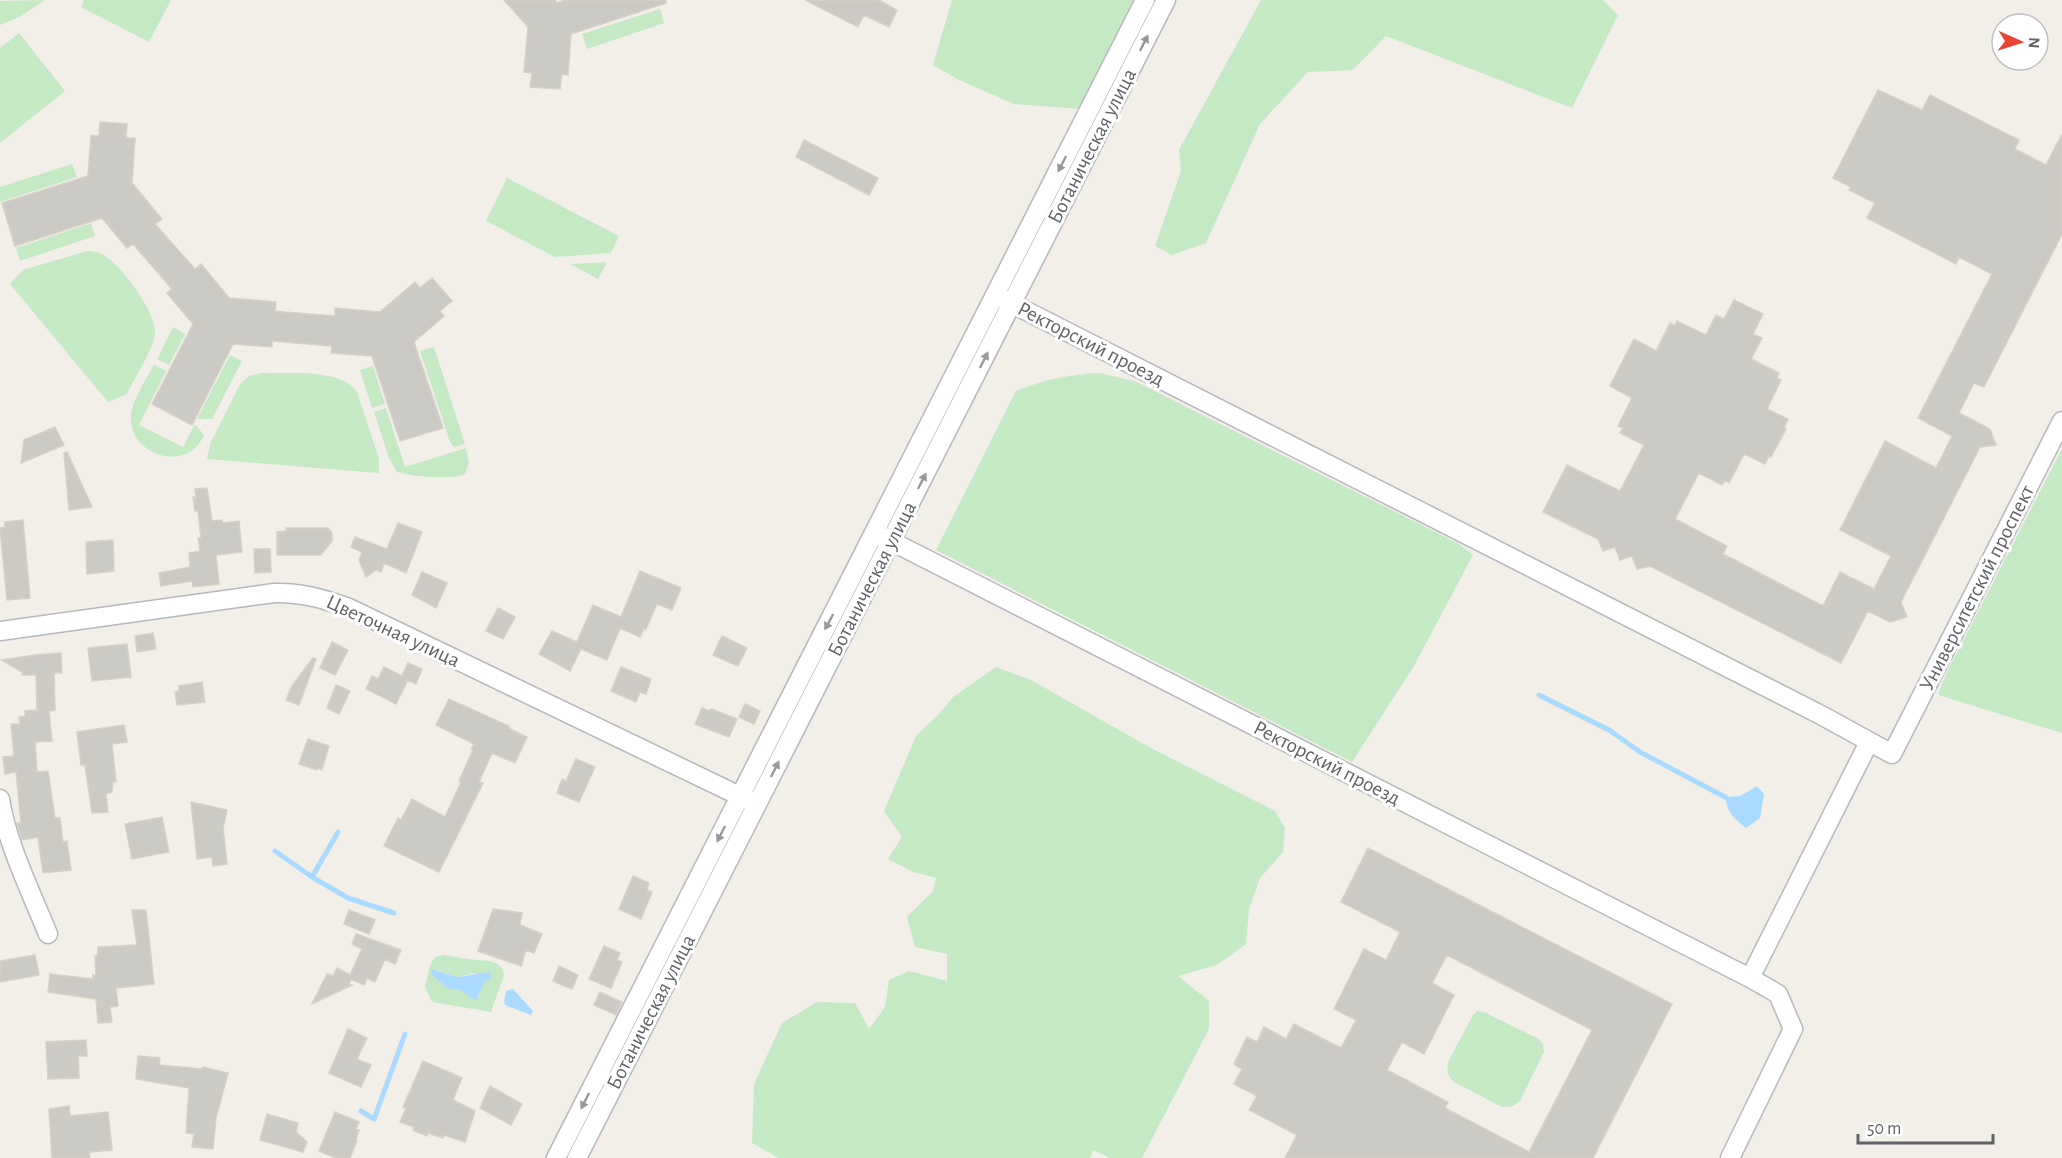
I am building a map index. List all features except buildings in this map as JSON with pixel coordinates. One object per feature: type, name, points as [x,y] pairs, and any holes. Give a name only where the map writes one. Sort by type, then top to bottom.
[{"type":"street","name":"Ботаническая улица","points":[[556,1158],[1145,0]]},
{"type":"street","name":"Ботаническая улица","points":[[577,1158],[1166,0]]},
{"type":"street","name":"Ректорский проезд","points":[[995,295],[1787,698],[1892,754]]},
{"type":"street","name":"Университетский проспект","points":[[1892,754],[2062,421]]},
{"type":"street","name":"Ректорский проезд","points":[[874,533],[1778,994],[1793,1029],[1730,1158]]},
{"type":"street","name":"Цветочная улица","points":[[0,631],[274,593],[290,592],[321,597],[349,608],[757,804]]},
{"type":"street","points":[[1750,978],[1869,742]]},
{"type":"street","points":[[0,799],[2,815],[9,836],[48,934]]},
{"type":"green space","points":[[45,0],[21,16],[0,25],[0,1]]},
{"type":"green space","points":[[84,0],[171,0],[149,42],[81,7]]},
{"type":"green space","points":[[952,0],[1133,0],[1081,109],[1014,104],[959,80],[933,65]]},
{"type":"green space","points":[[1261,0],[1603,0],[1618,15],[1572,108],[1386,36],[1353,70],[1308,72],[1260,124],[1206,243],[1172,255],[1155,246],[1181,171],[1179,150]]},
{"type":"green space","points":[[660,9],[664,23],[587,49],[582,34]]},
{"type":"green space","points":[[19,33],[65,91],[0,143],[0,48]]},
{"type":"green space","points":[[72,164],[77,177],[0,202],[0,187]]},
{"type":"green space","points":[[507,178],[619,236],[611,253],[555,257],[486,221]]},
{"type":"green space","points":[[91,223],[95,236],[20,261],[16,248]]},
{"type":"green space","points":[[87,251],[100,253],[108,258],[127,277],[144,302],[154,326],[154,341],[127,394],[108,402],[10,284],[23,270]]},
{"type":"green space","points":[[607,262],[598,279],[570,264]]},
{"type":"green space","points":[[173,327],[185,334],[169,365],[157,359]]},
{"type":"green space","points":[[434,347],[465,444],[454,447],[450,442],[420,351]]},
{"type":"green space","points":[[230,355],[242,361],[212,419],[197,419]]},
{"type":"green space","points":[[154,364],[166,371],[139,425],[183,447],[195,424],[204,435],[196,447],[185,454],[173,457],[148,450],[139,441],[133,429],[131,415],[134,403]]},
{"type":"green space","points":[[373,366],[385,404],[372,408],[360,370]]},
{"type":"green space","points":[[261,373],[313,374],[339,379],[350,384],[357,392],[379,459],[379,473],[207,459],[210,444],[240,384],[249,376]]},
{"type":"green space","points":[[1100,373],[1137,382],[1459,544],[1473,555],[1414,666],[1352,762],[936,550],[1016,391],[1057,378]]},
{"type":"green space","points":[[386,408],[405,467],[466,448],[469,462],[465,474],[431,477],[396,471],[389,458],[374,412]]},
{"type":"green space","points":[[2062,449],[2062,733],[1938,695],[1946,674]]},
{"type":"green space","points":[[996,667],[1031,680],[1151,748],[1275,811],[1285,828],[1283,852],[1260,878],[1249,909],[1246,944],[1217,965],[1178,976],[1209,1001],[1209,1029],[1142,1158],[1110,1158],[1093,1150],[1090,1158],[779,1158],[752,1143],[754,1084],[782,1023],[817,1002],[855,1003],[869,1029],[885,1007],[889,980],[909,971],[947,981],[947,954],[915,947],[907,917],[933,891],[936,878],[913,872],[888,859],[902,837],[884,811],[916,736],[953,697]]},
{"type":"green space","points":[[444,955],[490,961],[500,966],[504,975],[491,1012],[432,1002],[425,987],[430,965],[435,957]],"holes":[[[436,970],[458,977],[475,973],[484,983],[476,1001],[461,991],[443,985]]]},
{"type":"green space","points":[[1477,1011],[1484,1012],[1539,1039],[1543,1044],[1544,1052],[1520,1101],[1513,1106],[1502,1107],[1454,1082],[1448,1074],[1450,1058]]},
{"type":"water","points":[[1757,786],[1764,794],[1760,818],[1746,828],[1732,815],[1725,797],[1740,796]]},
{"type":"water","points":[[431,969],[458,977],[489,972],[492,977],[484,983],[476,1001],[460,990],[447,988],[432,975]]},
{"type":"water","points":[[513,989],[533,1011],[531,1015],[505,1005],[506,991]]},
{"type":"waterway","points":[[1539,695],[1609,730],[1640,752],[1725,797]]},
{"type":"waterway","points":[[312,877],[338,832]]},
{"type":"waterway","points":[[275,851],[312,877],[348,898],[394,913]]},
{"type":"waterway","points":[[361,1111],[374,1119],[405,1034]]}]
